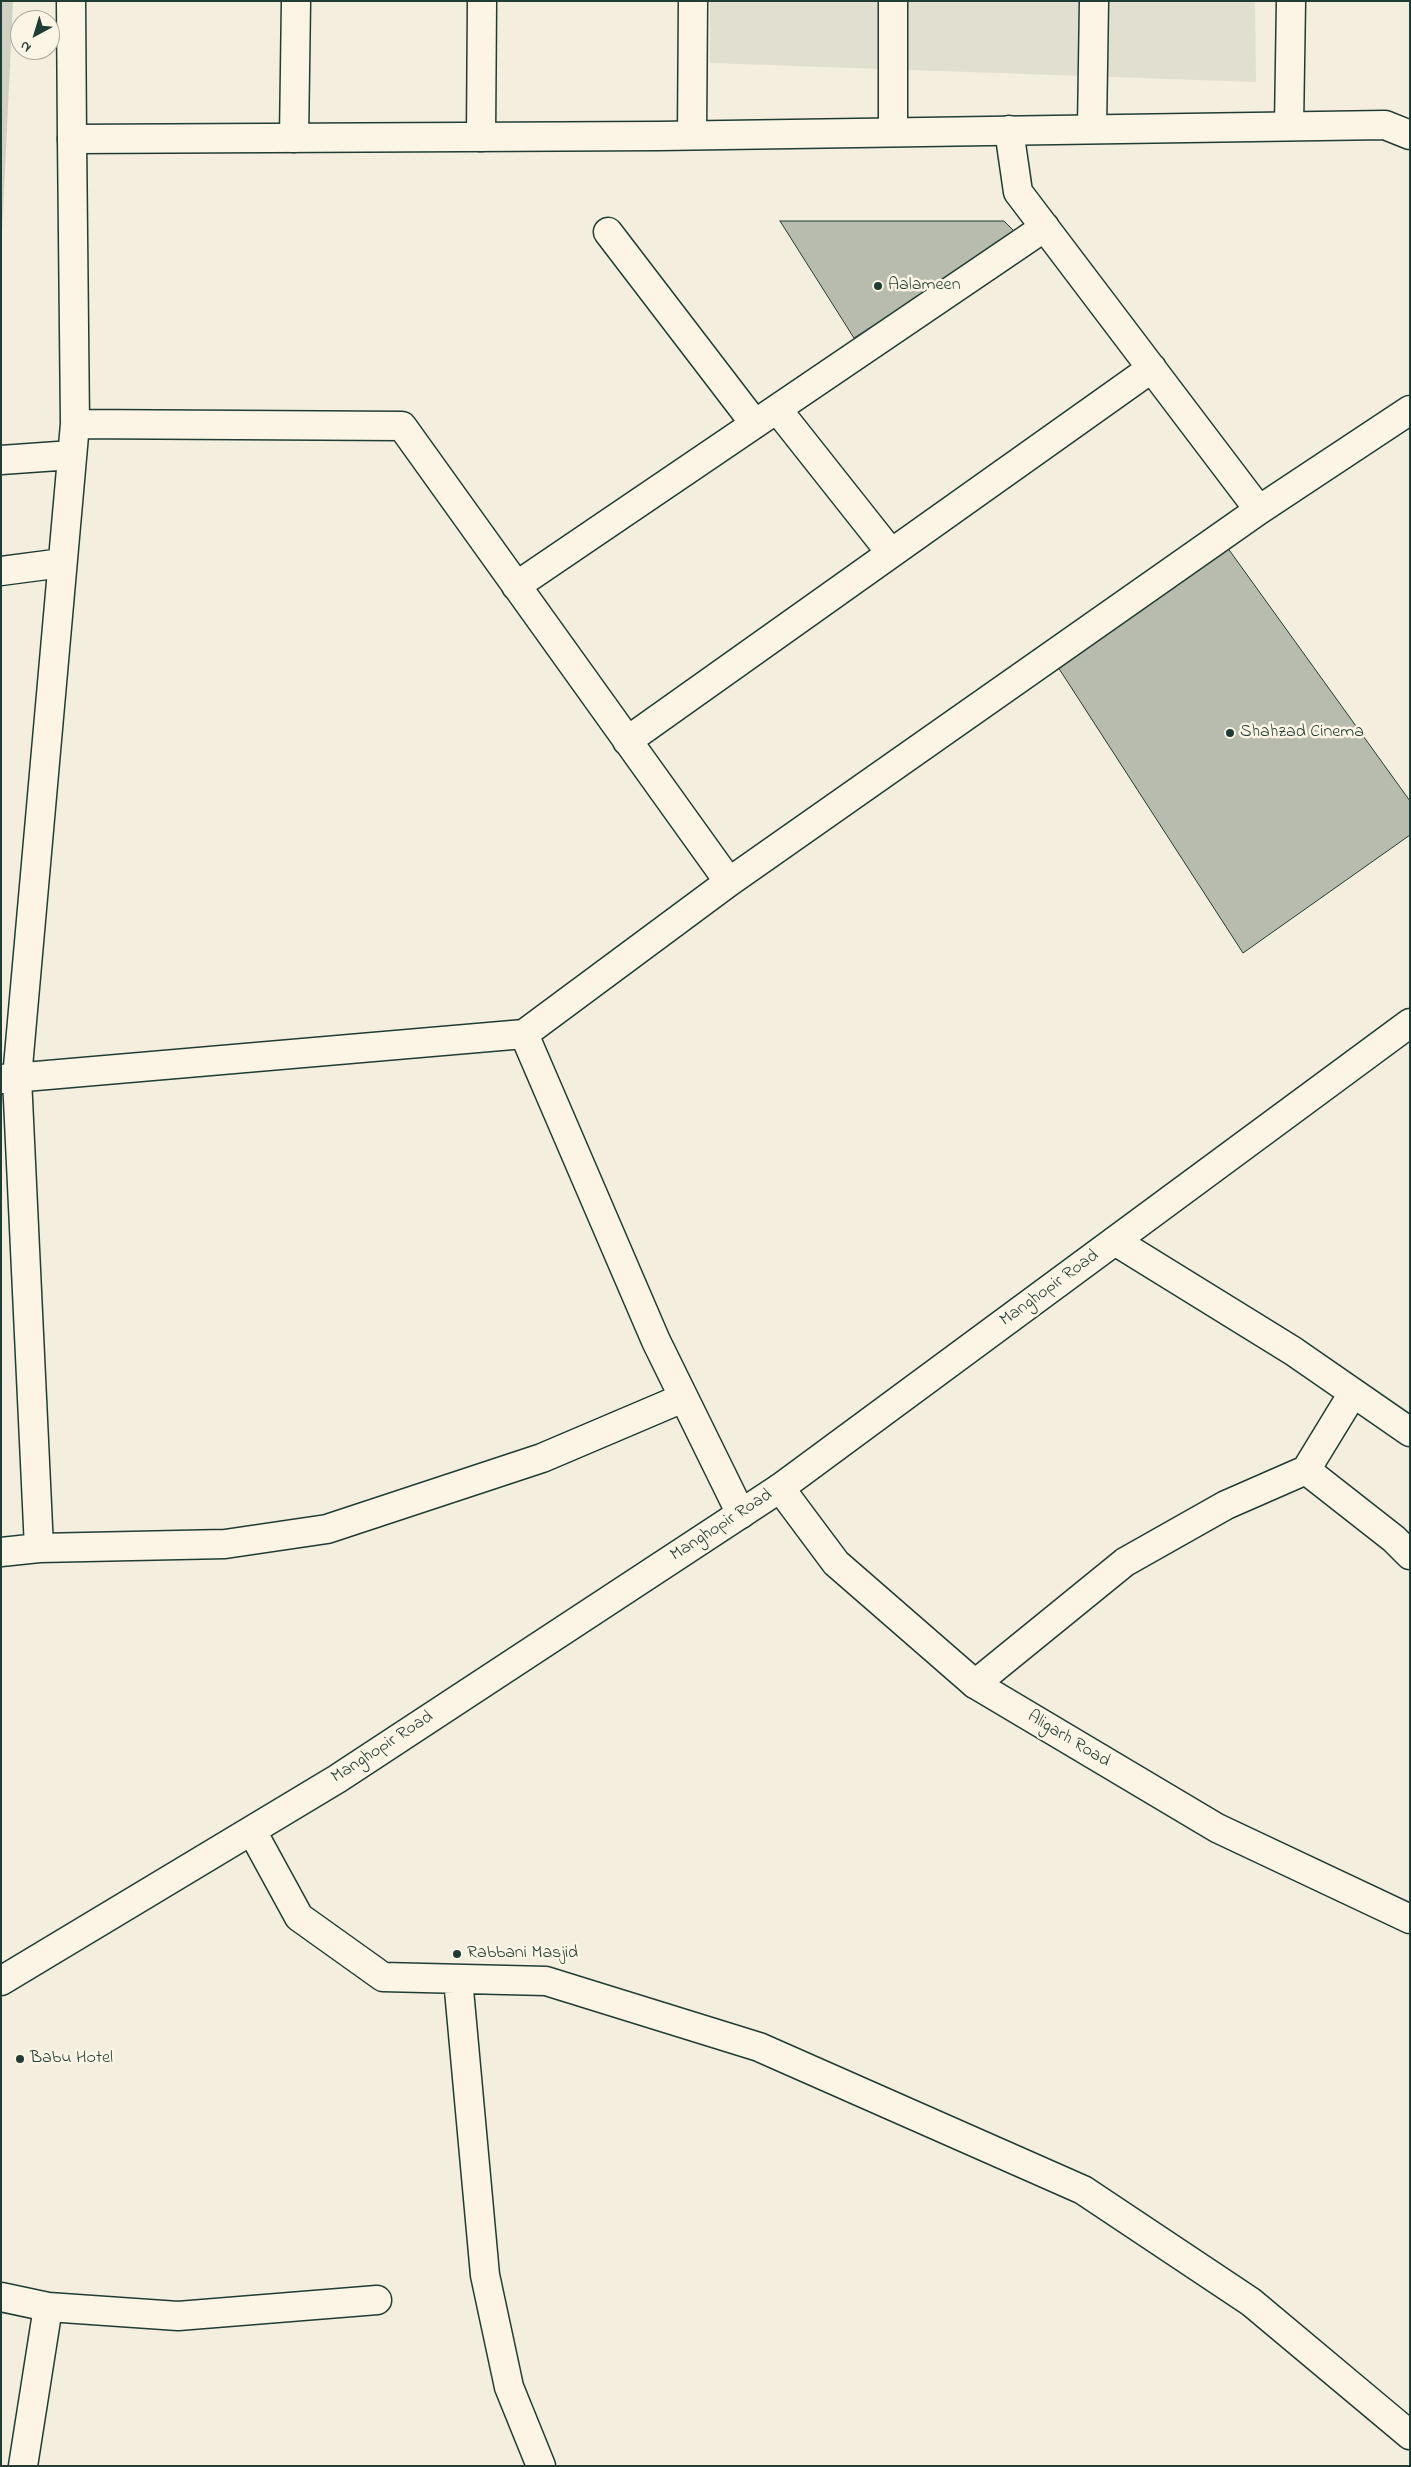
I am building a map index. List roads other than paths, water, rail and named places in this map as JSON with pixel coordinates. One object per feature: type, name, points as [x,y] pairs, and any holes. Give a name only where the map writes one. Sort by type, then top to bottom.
[{"type":"street","points":[[39,1548],[9,1079],[62,563],[74,424],[71,1]]},
{"type":"street","points":[[294,138],[296,1]]},
{"type":"street","points":[[480,137],[482,1]]},
{"type":"street","points":[[692,136],[693,1]]},
{"type":"street","points":[[893,1],[893,132]]},
{"type":"street","points":[[1092,128],[1094,1]]},
{"type":"street","points":[[1289,126],[1291,1]]},
{"type":"street","points":[[72,139],[692,136],[1397,123],[1410,135]]},
{"type":"street","points":[[1009,130],[1018,192],[1259,510]]},
{"type":"street","points":[[516,586],[1045,227]]},
{"type":"street","points":[[608,232],[755,424]]},
{"type":"street","points":[[627,741],[1152,368]]},
{"type":"street","points":[[777,409],[891,554]]},
{"type":"street","points":[[9,1079],[524,1034],[729,882],[1259,510],[1410,410]]},
{"type":"street","points":[[74,424],[402,426],[729,882]]},
{"type":"street","points":[[1,460],[72,455]]},
{"type":"street","points":[[1,571],[62,563]]},
{"type":"street","name":"Manghopir Road","points":[[1,1981],[337,1779],[780,1488],[1410,1023]]},
{"type":"street","points":[[524,1034],[656,1342],[741,1514]]},
{"type":"street","points":[[1115,1241],[1293,1351],[1410,1432]]},
{"type":"street","points":[[975,1684],[1125,1562],[1226,1505],[1306,1470],[1353,1393]]},
{"type":"street","points":[[1,1552],[39,1548],[225,1544],[327,1529],[542,1458],[683,1398]]},
{"type":"street","points":[[1306,1470],[1394,1539],[1410,1555]]},
{"type":"street","name":"Aligarh Road","points":[[780,1488],[836,1563],[975,1684],[1217,1828],[1410,1918]]},
{"type":"street","points":[[252,1831],[299,1917],[383,1978],[546,1981],[760,2047],[1083,2190],[1251,2302],[1410,2435]]},
{"type":"street","points":[[458,1979],[485,2275],[509,2388],[541,2466]]},
{"type":"street","points":[[1,2297],[48,2307],[178,2316],[377,2300]]},
{"type":"street","points":[[22,2466],[48,2307]]},
{"type":"place","name":"Aalameen","points":[[878,286]]},
{"type":"place","name":"Shahzad Cinema","points":[[1230,733]]},
{"type":"place","name":"Rabbani Masjid","points":[[457,1954]]},
{"type":"place","name":"Babu Hotel","points":[[20,2059]]}]
